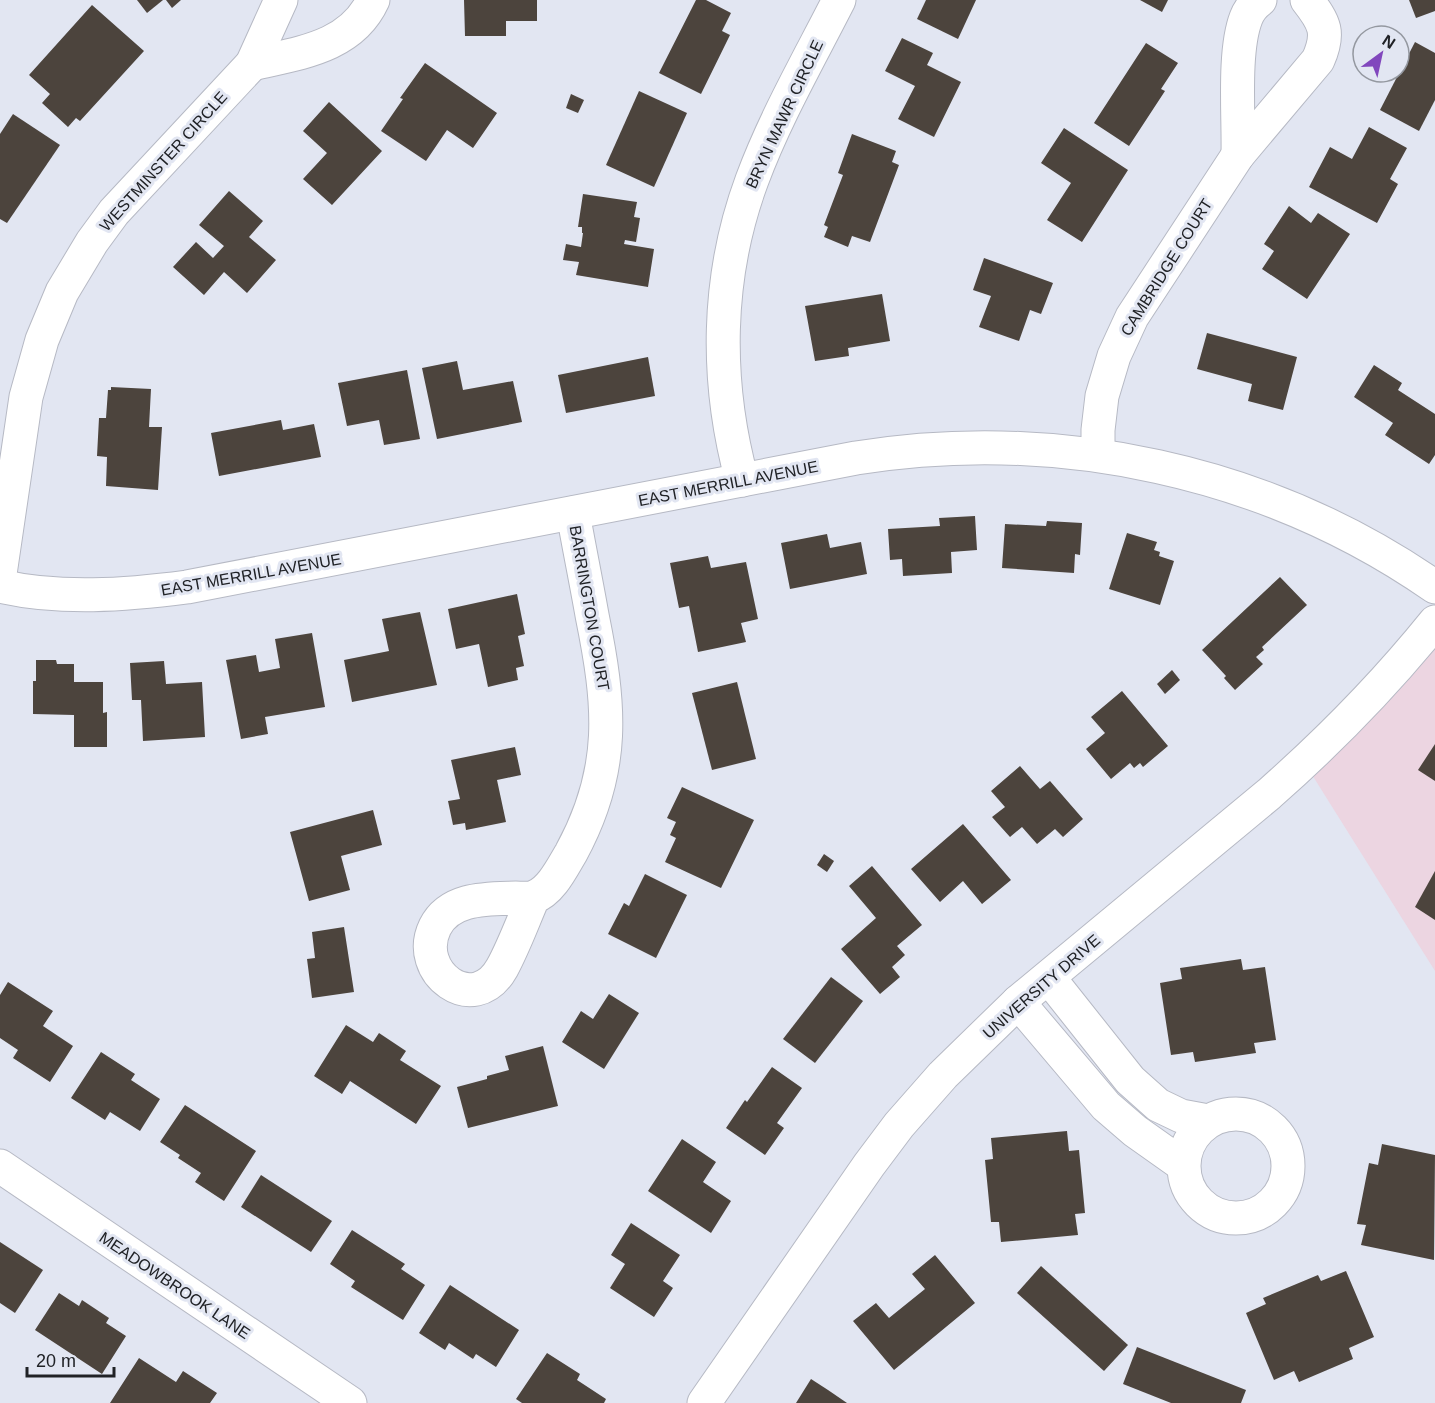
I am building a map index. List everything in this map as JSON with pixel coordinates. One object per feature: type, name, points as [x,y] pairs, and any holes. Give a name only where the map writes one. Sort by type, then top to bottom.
[{"type":"street","name":"WESTMINSTER CIRCLE","points":[[0,574],[26,397],[42,340],[62,292],[92,242],[114,212],[252,64],[281,0]]},
{"type":"street","points":[[252,64],[325,46],[349,32],[373,0]]},
{"type":"street","name":"BRYN MAWR CIRCLE","points":[[742,480],[730,430],[723,365],[725,299],[730,258],[744,202],[761,158],[839,0]]},
{"type":"street","points":[[1238,155],[1240,39],[1246,18],[1252,7],[1260,0]]},
{"type":"street","name":"CAMBRIDGE COURT","points":[[1101,455],[1098,447],[1098,430],[1102,396],[1120,340],[1151,287],[1238,155],[1318,60],[1325,43],[1325,28],[1317,12],[1307,0]]},
{"type":"street","name":"EAST MERRILL AVENUE","points":[[0,586],[75,594],[154,591],[187,587],[856,458],[965,447],[1020,448],[1101,455],[1168,468],[1208,479],[1286,506],[1360,541],[1435,587]]},
{"type":"street","name":"BARRINGTON COURT","points":[[533,897],[546,890],[551,883],[568,858],[585,824],[598,786],[606,738],[603,670],[573,513]]},
{"type":"street","name":"UNIVERSITY DRIVE","points":[[704,1403],[844,1201],[893,1134],[943,1075],[1018,1002],[1304,762],[1371,695],[1435,621]]},
{"type":"street","points":[[1049,978],[1130,1080],[1158,1105],[1181,1116],[1208,1121]]},
{"type":"street","points":[[1018,1002],[1106,1106],[1135,1131],[1183,1165]]},
{"type":"street","points":[[1227,1114],[1246,1115],[1265,1122],[1279,1136],[1287,1154],[1288,1174],[1282,1193],[1269,1208],[1251,1217],[1232,1219],[1213,1214],[1197,1202],[1186,1185],[1183,1165],[1186,1148],[1195,1133],[1208,1121],[1227,1114]]},
{"type":"street","name":"MEADOWBROOK LANE","points":[[0,1166],[350,1403]]},
{"type":"shaded area","points":[[1435,622],[1435,971],[1304,762]]},
{"type":"building","points":[[137,0],[163,0],[147,13]]},
{"type":"building","points":[[166,0],[181,0],[172,8]]},
{"type":"building","points":[[464,0],[537,0],[537,21],[506,21],[506,36],[465,36]]},
{"type":"building","points":[[696,0],[706,0],[731,13],[722,31],[730,35],[701,94],[659,73]]},
{"type":"building","points":[[926,0],[976,0],[958,39],[917,19]]},
{"type":"building","points":[[1140,0],[1168,0],[1162,12]]},
{"type":"building","points":[[1409,0],[1435,0],[1435,11],[1416,18]]},
{"type":"building","points":[[92,5],[144,51],[80,121],[76,118],[68,127],[42,103],[50,94],[29,75]]},
{"type":"building","points":[[902,38],[933,53],[927,65],[961,82],[934,137],[898,119],[915,86],[885,71]]},
{"type":"building","points":[[1415,42],[1435,53],[1435,100],[1419,131],[1380,110],[1393,84],[1411,84],[1411,50]]},
{"type":"building","points":[[1146,43],[1178,63],[1161,89],[1165,91],[1129,146],[1094,123]]},
{"type":"building","points":[[425,63],[497,113],[473,148],[447,130],[426,161],[381,131],[403,99],[400,98]]},
{"type":"building","points":[[639,91],[687,113],[654,187],[606,165]]},
{"type":"building","points":[[571,94],[584,100],[578,113],[566,108]]},
{"type":"building","points":[[329,102],[382,151],[332,205],[303,179],[327,153],[303,131]]},
{"type":"building","points":[[13,114],[60,145],[7,223],[0,219],[0,134]]},
{"type":"building","points":[[1369,127],[1407,148],[1390,179],[1398,184],[1377,223],[1309,187],[1330,147],[1352,159]]},
{"type":"building","points":[[1064,128],[1128,170],[1082,242],[1047,220],[1071,183],[1041,163]]},
{"type":"building","points":[[852,134],[896,151],[892,162],[899,165],[870,242],[852,236],[848,247],[824,237],[828,227],[824,225],[843,175],[838,173]]},
{"type":"building","points":[[229,191],[263,221],[249,237],[276,260],[247,293],[224,272],[204,295],[173,267],[196,242],[213,258],[224,246],[199,225]]},
{"type":"building","points":[[583,194],[637,202],[634,217],[640,218],[636,242],[625,240],[624,244],[654,249],[648,287],[576,275],[579,262],[563,260],[566,244],[581,247],[583,233],[582,227],[578,227]]},
{"type":"building","points":[[1289,206],[1311,223],[1318,213],[1350,234],[1307,299],[1262,269],[1274,251],[1264,244]]},
{"type":"building","points":[[984,258],[1053,283],[1041,314],[1030,310],[1019,341],[979,327],[991,296],[973,290]]},
{"type":"building","points":[[882,294],[890,341],[848,348],[849,356],[815,361],[805,306]]},
{"type":"building","points":[[1207,333],[1297,357],[1283,410],[1248,401],[1252,384],[1197,369]]},
{"type":"building","points":[[648,357],[655,396],[566,413],[558,375]]},
{"type":"building","points":[[457,361],[463,390],[513,381],[522,422],[437,439],[422,368]]},
{"type":"building","points":[[1374,365],[1402,383],[1398,390],[1435,414],[1435,455],[1429,464],[1385,435],[1393,423],[1354,397]]},
{"type":"building","points":[[407,370],[420,439],[384,445],[379,420],[347,426],[338,383]]},
{"type":"building","points":[[111,387],[151,389],[149,427],[162,427],[158,490],[106,486],[107,457],[97,456],[99,418],[106,418],[108,390],[111,390]]},
{"type":"building","points":[[281,420],[283,430],[314,424],[321,457],[219,476],[211,433]]},
{"type":"building","points":[[975,516],[977,550],[951,552],[952,573],[903,576],[902,559],[890,560],[888,529],[940,526],[939,518]]},
{"type":"building","points":[[1047,521],[1082,523],[1080,555],[1075,554],[1074,573],[1002,568],[1005,524],[1046,526]]},
{"type":"building","points":[[1127,533],[1157,542],[1154,550],[1160,552],[1159,556],[1174,561],[1160,605],[1109,589]]},
{"type":"building","points":[[827,534],[830,548],[861,542],[867,574],[790,589],[781,543]]},
{"type":"building","points":[[708,556],[711,568],[746,562],[758,619],[741,623],[746,642],[698,652],[689,606],[679,608],[670,563]]},
{"type":"building","points":[[1280,577],[1307,605],[1262,647],[1264,650],[1256,657],[1263,664],[1235,690],[1224,678],[1226,676],[1202,650]]},
{"type":"building","points":[[517,594],[525,634],[518,636],[524,666],[516,668],[518,680],[488,687],[479,644],[456,649],[448,609]]},
{"type":"building","points":[[420,612],[437,685],[352,702],[344,660],[389,651],[382,619]]},
{"type":"building","points":[[312,633],[325,707],[265,717],[268,734],[241,739],[226,660],[256,655],[259,672],[280,668],[275,639]]},
{"type":"building","points":[[36,660],[56,660],[57,664],[74,664],[74,682],[103,682],[103,713],[107,712],[107,747],[74,747],[74,715],[33,714],[33,681],[36,681]]},
{"type":"building","points":[[164,661],[166,684],[202,682],[205,737],[143,741],[141,700],[132,700],[130,663]]},
{"type":"building","points":[[1172,670],[1180,680],[1165,694],[1157,684]]},
{"type":"building","points":[[737,682],[756,759],[712,770],[692,693]]},
{"type":"building","points":[[1122,691],[1168,746],[1143,767],[1140,763],[1134,768],[1130,763],[1111,779],[1086,749],[1105,733],[1091,717]]},
{"type":"building","points":[[1435,744],[1435,781],[1418,770]]},
{"type":"building","points":[[515,747],[521,775],[497,780],[506,822],[466,830],[465,823],[453,825],[448,801],[460,799],[451,760]]},
{"type":"building","points":[[1020,766],[1040,789],[1050,781],[1083,819],[1063,837],[1055,829],[1037,844],[1022,827],[1010,837],[992,817],[1005,807],[991,791]]},
{"type":"building","points":[[682,787],[754,820],[721,888],[665,862],[676,838],[670,835],[676,822],[667,818]]},
{"type":"building","points":[[373,810],[382,845],[341,856],[350,890],[309,901],[290,832]]},
{"type":"building","points":[[963,824],[1011,880],[982,904],[963,881],[940,902],[911,869]]},
{"type":"building","points":[[824,854],[834,861],[827,872],[817,865]]},
{"type":"building","points":[[872,866],[922,925],[897,946],[905,955],[892,967],[900,977],[880,994],[841,949],[876,918],[849,886]]},
{"type":"building","points":[[1435,871],[1435,920],[1415,907]]},
{"type":"building","points":[[645,874],[687,895],[656,958],[608,934],[624,903],[629,906]]},
{"type":"building","points":[[344,927],[354,992],[312,998],[307,959],[315,958],[312,932]]},
{"type":"building","points":[[1241,959],[1243,970],[1265,967],[1276,1040],[1254,1043],[1256,1053],[1195,1062],[1193,1052],[1171,1055],[1160,983],[1182,979],[1180,968]]},
{"type":"building","points":[[831,977],[863,1001],[815,1063],[783,1039]]},
{"type":"building","points":[[8,982],[53,1011],[43,1026],[73,1046],[50,1082],[13,1058],[18,1050],[0,1038],[0,995]]},
{"type":"building","points":[[609,994],[639,1013],[604,1069],[562,1042],[581,1011],[593,1019]]},
{"type":"building","points":[[346,1025],[373,1042],[379,1033],[406,1051],[400,1060],[441,1086],[416,1124],[350,1081],[342,1094],[314,1076]]},
{"type":"building","points":[[543,1046],[558,1106],[468,1128],[457,1087],[509,1070],[505,1056]]},
{"type":"building","points":[[101,1052],[135,1074],[131,1080],[160,1099],[140,1131],[110,1112],[105,1120],[71,1098]]},
{"type":"building","points":[[772,1067],[802,1088],[777,1123],[784,1128],[765,1155],[726,1128]]},
{"type":"building","points":[[185,1105],[256,1151],[224,1201],[195,1182],[201,1173],[178,1158],[180,1155],[160,1142]]},
{"type":"building","points":[[1067,1131],[1069,1151],[1079,1150],[1085,1213],[1075,1214],[1078,1235],[1001,1242],[999,1222],[991,1222],[985,1160],[993,1159],[991,1138]]},
{"type":"building","points":[[682,1139],[716,1162],[703,1182],[731,1201],[711,1233],[648,1191]]},
{"type":"building","points":[[1382,1144],[1435,1155],[1434,1260],[1361,1245],[1366,1225],[1357,1224],[1369,1163],[1378,1165]]},
{"type":"building","points":[[261,1175],[332,1221],[311,1252],[241,1207]]},
{"type":"building","points":[[631,1223],[680,1255],[663,1281],[673,1288],[654,1317],[610,1288],[625,1264],[611,1255]]},
{"type":"building","points":[[352,1230],[405,1264],[401,1269],[425,1285],[403,1320],[351,1287],[355,1281],[330,1264]]},
{"type":"building","points":[[0,1242],[43,1270],[15,1313],[0,1303]]},
{"type":"building","points":[[935,1255],[975,1303],[894,1370],[853,1321],[876,1303],[889,1318],[925,1289],[912,1274]]},
{"type":"building","points":[[1041,1266],[1128,1345],[1104,1371],[1017,1293]]},
{"type":"building","points":[[1346,1271],[1374,1337],[1349,1348],[1353,1359],[1299,1382],[1294,1371],[1274,1380],[1246,1313],[1266,1304],[1263,1298],[1318,1275],[1321,1281]]},
{"type":"building","points":[[450,1285],[519,1330],[496,1367],[476,1354],[473,1359],[449,1343],[445,1350],[419,1333]]},
{"type":"building","points":[[59,1293],[79,1306],[82,1300],[109,1318],[106,1323],[126,1336],[102,1374],[35,1330]]},
{"type":"building","points":[[1137,1347],[1246,1390],[1241,1403],[1171,1403],[1123,1384]]},
{"type":"building","points":[[547,1353],[580,1374],[577,1380],[606,1399],[604,1403],[522,1403],[516,1399]]},
{"type":"building","points":[[139,1358],[176,1382],[183,1371],[217,1393],[210,1403],[110,1403]]},
{"type":"building","points":[[811,1379],[828,1390],[847,1403],[796,1403]]}]
